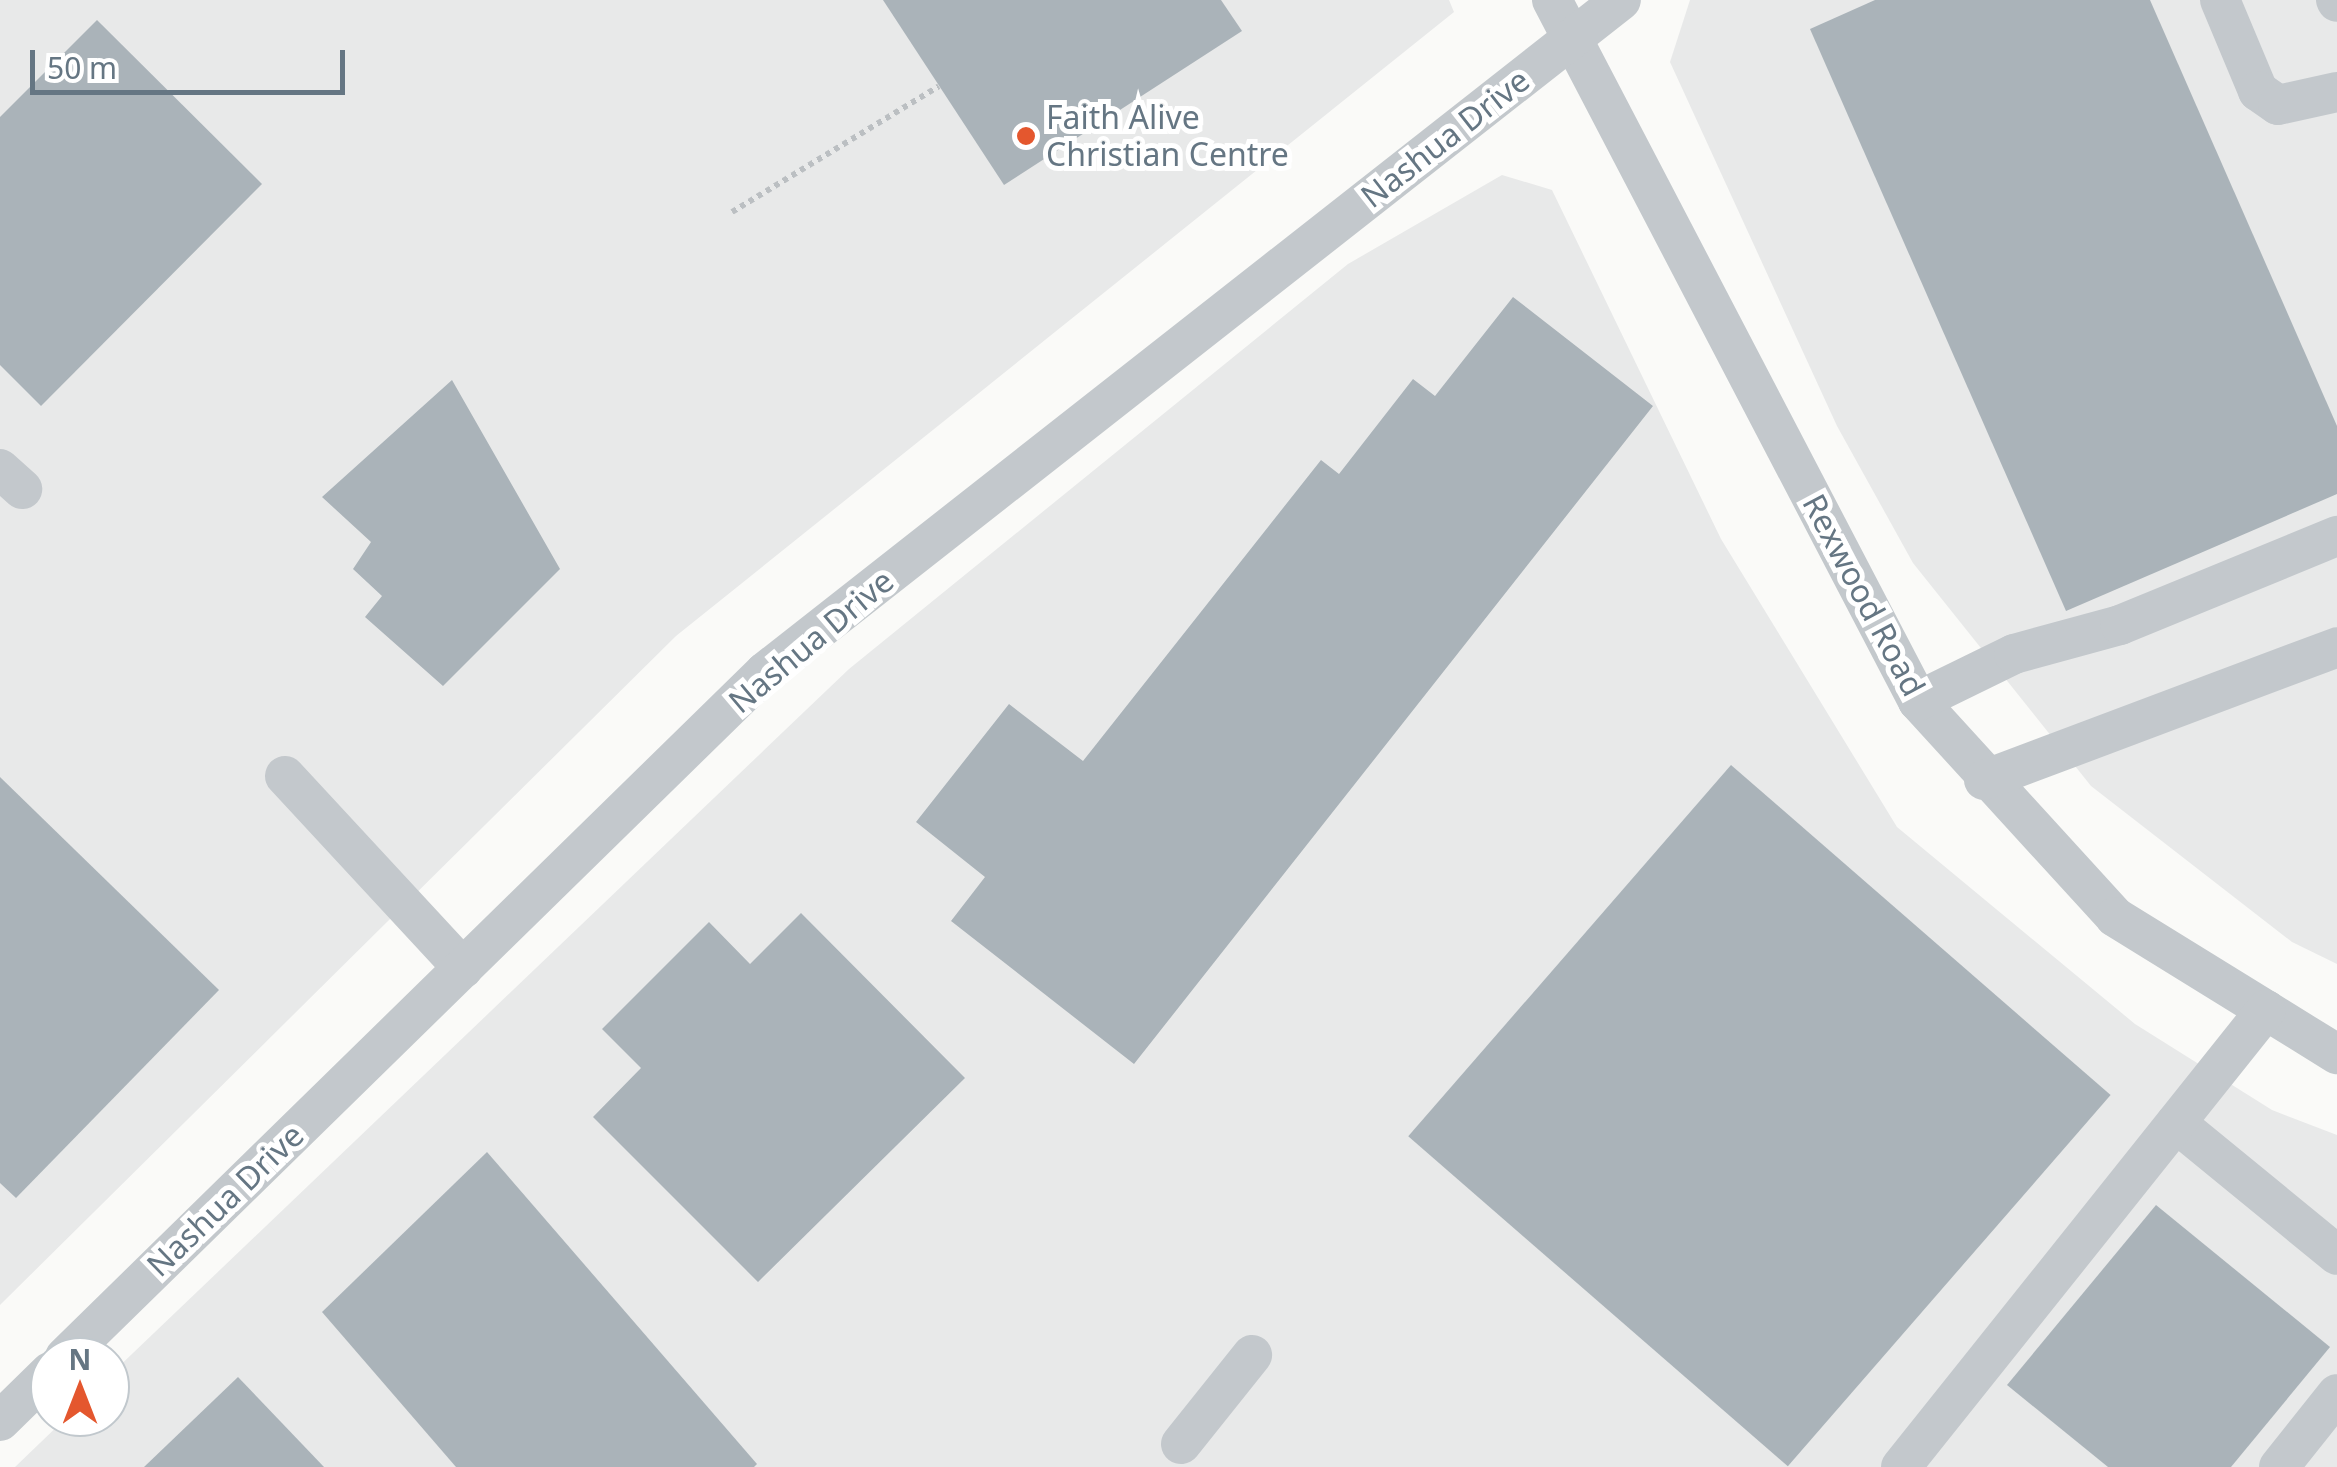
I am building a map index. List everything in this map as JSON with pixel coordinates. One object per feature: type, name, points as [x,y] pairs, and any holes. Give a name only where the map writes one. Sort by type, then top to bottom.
[{"type":"street","name":"Rexwood Road","points":[[1552,0],[1918,701],[1984,780],[2115,918],[2337,1054]]},
{"type":"street","name":"Nashua Drive","points":[[85,1337],[765,672],[1622,0]]},
{"type":"street","points":[[2220,0],[2258,91],[2278,105],[2337,92]]},
{"type":"street","points":[[1918,701],[2014,654],[2120,625],[2337,536]]},
{"type":"street","points":[[1984,780],[2337,647]]},
{"type":"street","points":[[285,776],[463,968]]},
{"type":"street","points":[[1901,1467],[2266,1010]]},
{"type":"street","points":[[2176,1123],[2337,1255]]},
{"type":"street","points":[[1181,1444],[1252,1355]]},
{"type":"street","points":[[0,1421],[30,1392]]},
{"type":"street","points":[[2279,1467],[2337,1394]]},
{"type":"path","points":[[732,212],[940,86]]},
{"type":"shaded area","points":[[0,0],[1449,0],[1454,12],[676,636],[0,1305]]},
{"type":"shaded area","points":[[1690,0],[2337,0],[2337,964],[2292,942],[2091,786],[1913,563],[1837,426],[1670,62]]},
{"type":"shaded area","points":[[1502,175],[1552,190],[1721,539],[1897,827],[2135,1024],[2272,1110],[2337,1135],[2337,1467],[15,1467],[46,1437],[130,1437],[130,1356],[849,669],[1348,264]]},
{"type":"building","name":"Faith Alive Christian Centre","points":[[883,0],[1221,0],[1242,31],[1004,185]]},
{"type":"building","points":[[1875,0],[2150,0],[2337,426],[2337,494],[2066,611],[1810,29]]},
{"type":"building","points":[[97,20],[262,184],[41,406],[0,365],[0,117]]},
{"type":"building","points":[[1513,297],[1653,406],[1134,1064],[951,921],[985,877],[916,822],[1009,704],[1083,761],[1321,460],[1339,474],[1413,379],[1435,396]]},
{"type":"building","points":[[452,380],[560,569],[443,686],[365,617],[382,596],[353,569],[371,542],[322,497]]},
{"type":"building","points":[[1731,765],[2111,1095],[1788,1466],[1408,1136]]},
{"type":"building","points":[[0,777],[219,990],[16,1198],[0,1183]]},
{"type":"building","points":[[801,913],[965,1078],[758,1282],[593,1117],[641,1068],[602,1029],[709,922],[750,964]]},
{"type":"building","points":[[487,1152],[757,1464],[754,1467],[456,1467],[322,1312]]},
{"type":"building","points":[[2156,1205],[2330,1347],[2231,1467],[2108,1467],[2007,1385]]},
{"type":"building","points":[[238,1377],[324,1467],[144,1467]]},
{"type":"place","name":"Faith Alive Christian Centre","points":[[1026,136]]}]
